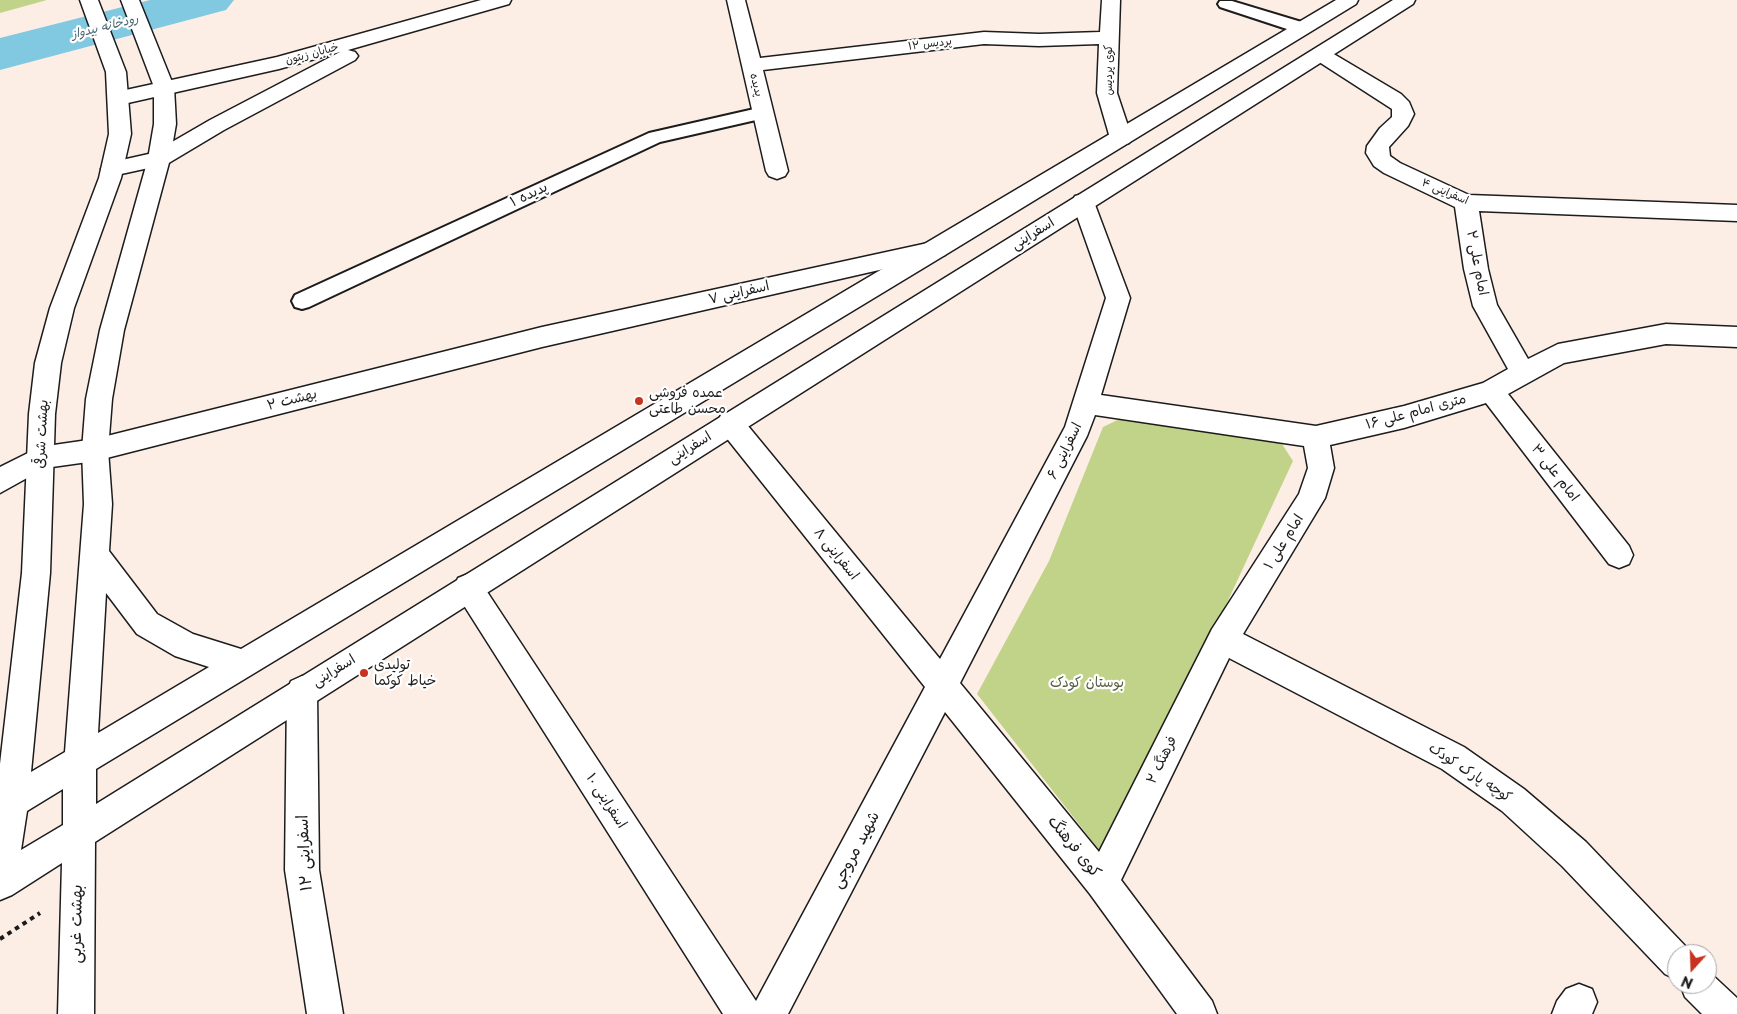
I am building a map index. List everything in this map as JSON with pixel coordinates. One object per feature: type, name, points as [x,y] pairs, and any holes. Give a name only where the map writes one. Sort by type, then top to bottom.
[{"type":"street","name":"بهشت شرقی","points":[[0,883],[6,805],[36,573],[42,414],[48,363],[62,308],[112,169],[120,134],[116,72],[89,0]]},
{"type":"street","points":[[79,834],[80,762],[98,504],[95,450],[99,399],[112,330],[160,159],[165,124],[164,87],[130,0]]},
{"type":"street","name":"خیابان زیتون","points":[[119,98],[279,63],[502,0]]},
{"type":"street","name":"پدیده","points":[[736,0],[777,171]]},
{"type":"street","name":"کوی پردیس","points":[[1110,0],[1107,93],[1121,138]]},
{"type":"street","points":[[6,805],[937,249],[1349,0]]},
{"type":"street","name":"اسفراینی","points":[[0,883],[302,691],[1406,0]]},
{"type":"street","points":[[112,169],[160,159],[300,80],[400,30]]},
{"type":"street","name":"پردیس ۱۲","points":[[751,65],[984,38],[1039,40],[1109,38]]},
{"type":"street","name":"اسفراینی ۴","points":[[1320,54],[1394,99],[1402,107],[1404,114],[1401,121],[1387,133],[1378,146],[1377,153],[1382,161],[1392,168],[1466,203],[1737,213]]},
{"type":"street","name":"اسفراینی ۶","points":[[943,685],[1078,428],[1118,298],[1083,202]]},
{"type":"street","name":"امام علی ۲","points":[[1466,203],[1476,269],[1486,306],[1523,374]]},
{"type":"street","name":"اسفراینی ۷","points":[[542,337],[937,249]]},
{"type":"street","name":"۱۶ متری امام علی","points":[[1086,403],[1316,437],[1404,417],[1491,391],[1558,354],[1666,334],[1737,337]]},
{"type":"street","name":"بهشت ۲","points":[[40,458],[95,450],[542,337]]},
{"type":"street","name":"امام علی ۳","points":[[1491,391],[1619,555]]},
{"type":"street","name":"اسفراینی ۸","points":[[730,423],[943,685]]},
{"type":"street","name":"امام علی ۱","points":[[1223,639],[1311,498],[1321,468],[1316,437]]},
{"type":"street","points":[[0,481],[40,458]]},
{"type":"street","points":[[95,555],[147,624],[186,646],[244,664]]},
{"type":"street","name":"اسفراینی ۱۰","points":[[468,587],[744,1014]]},
{"type":"street","name":"فرهنگ ۲","points":[[1102,882],[1223,639]]},
{"type":"street","name":"کوچه پارک کودک","points":[[1223,639],[1453,758],[1514,800],[1574,854],[1667,952]]},
{"type":"street","name":"کوی فرهنگ","points":[[943,685],[1102,882],[1199,1014]]},
{"type":"street","name":"شهید مروجی","points":[[769,1014],[943,685]]},
{"type":"street","name":"اسفراینی ۱۲","points":[[302,691],[302,870],[325,1014]]},
{"type":"street","name":"بهشت غربی","points":[[76,1014],[79,834]]},
{"type":"street","points":[[1708,994],[1727,1014]]},
{"type":"lane","points":[[1226,4],[1302,28]]},
{"type":"lane","name":"پدیده ۱","points":[[302,301],[655,137],[763,113]]},
{"type":"green space","points":[[0,0],[47,0],[0,13]]},
{"type":"green space","name":"بوستان کودک","points":[[1130,414],[1282,444],[1293,461],[1107,860],[977,694],[1049,561],[1103,427]]},
{"type":"waterway","name":"رودخانه بیدواز","points":[[0,54],[209,0]]},
{"type":"place","name":"عمده فروشی محسن طاعتی","points":[[639,401]]},
{"type":"place","name":"تولیدی خیاط کوکما","points":[[364,673]]}]
